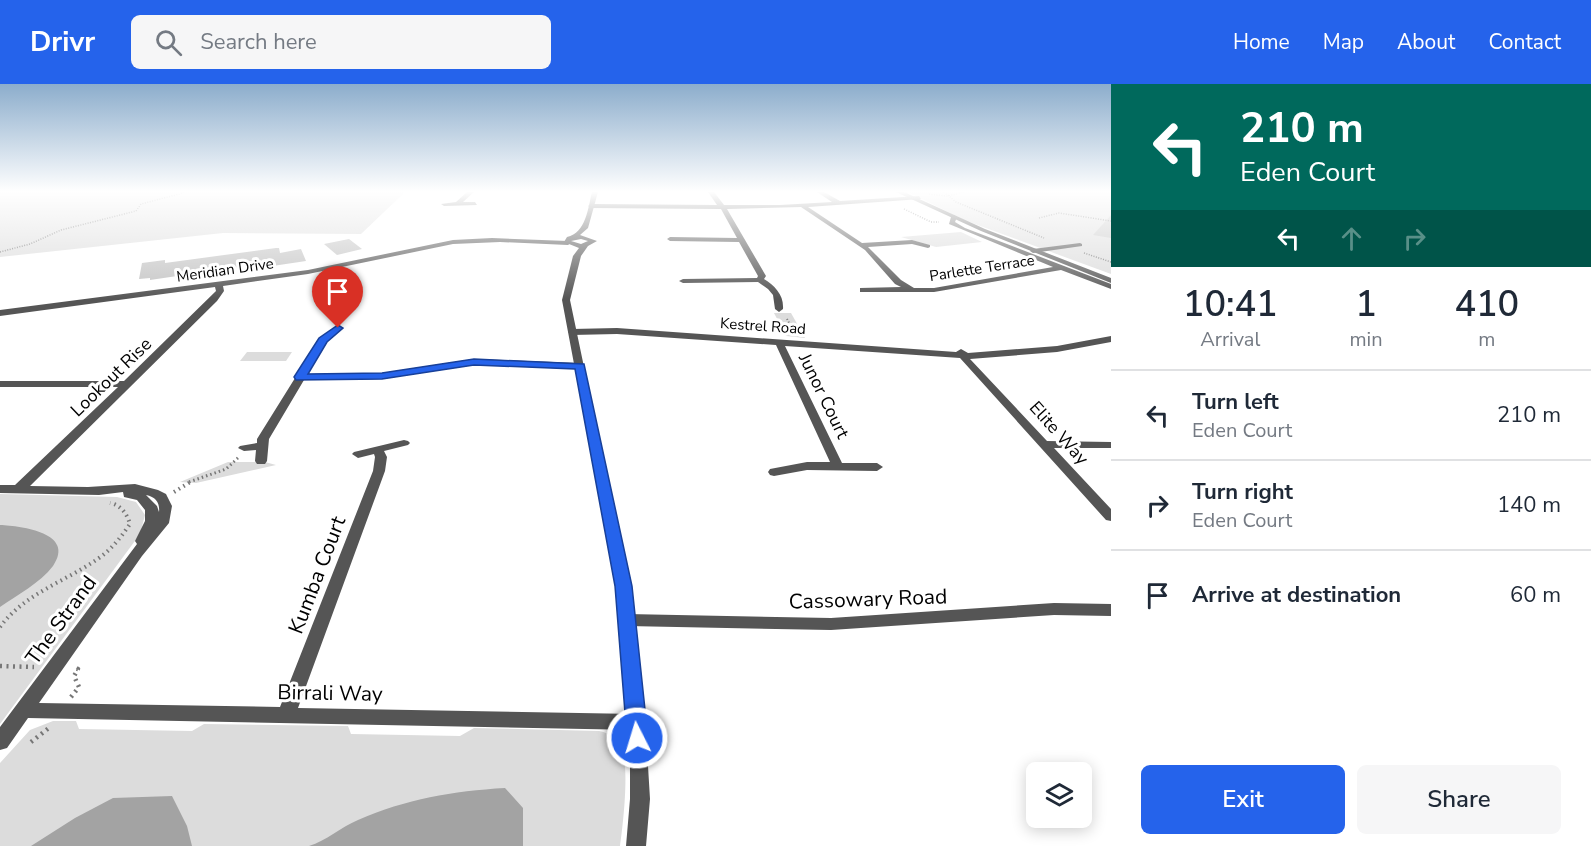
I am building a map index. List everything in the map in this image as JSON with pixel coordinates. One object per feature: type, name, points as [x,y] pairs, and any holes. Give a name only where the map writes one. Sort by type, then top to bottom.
[{"type":"street","points":[[574,244],[593,243],[585,228]]},
{"type":"street","points":[[585,228],[574,244],[566,294],[618,553],[627,620],[640,799],[636,846]]},
{"type":"street","points":[[737,228],[762,276],[759,280]]},
{"type":"street","name":"Parlette Terrace","points":[[835,228],[861,245],[898,282],[909,289]]},
{"type":"street","points":[[960,228],[1111,287]]},
{"type":"street","points":[[979,228],[1036,252],[1111,279]]},
{"type":"street","name":"Meridian Drive","points":[[0,312],[323,270],[453,242],[534,241],[574,244],[589,238]]},
{"type":"street","points":[[670,239],[743,240]]},
{"type":"street","points":[[861,245],[912,242],[928,246]]},
{"type":"street","name":"Parlette Terrace","points":[[863,290],[934,290],[1060,268]]},
{"type":"street","points":[[683,281],[759,280],[771,287],[780,303],[779,309]]},
{"type":"street","name":"Lookout Rise","points":[[19,489],[214,299],[220,291],[219,285]]},
{"type":"street","points":[[261,461],[261,447],[300,377],[323,340],[338,328]]},
{"type":"street","name":"Kestrel Road","points":[[572,330],[616,331],[963,355],[1057,349],[1111,339]]},
{"type":"street","name":"Junor Court","points":[[779,342],[838,466]]},
{"type":"street","name":"Elite Way","points":[[963,355],[1111,517]]},
{"type":"street","points":[[300,377],[382,376],[474,362],[579,363]]},
{"type":"street","points":[[0,384],[128,384]]},
{"type":"street","points":[[358,454],[404,443]]},
{"type":"street","points":[[1044,444],[1111,446]]},
{"type":"street","points":[[242,451],[261,447]]},
{"type":"street","name":"Kumba Court","points":[[286,715],[379,471],[381,457],[378,450]]},
{"type":"street","name":"Junor Court","points":[[774,472],[807,466],[878,467]]},
{"type":"street","name":"The Strand","points":[[0,489],[135,488],[161,497],[166,506],[164,520],[137,553],[0,742]]},
{"type":"street","name":"The Strand","points":[[92,490],[141,497],[152,509],[152,521],[137,553]]},
{"type":"street","name":"Cassowary Road","points":[[627,620],[831,624],[1054,609],[1111,610]]},
{"type":"street","name":"Birrali Way","points":[[23,710],[636,722]]},
{"type":"lane","points":[[1036,252],[1080,244]]},
{"type":"path","points":[[0,252],[71,228]]},
{"type":"path","points":[[1017,228],[1111,262]]},
{"type":"path","points":[[787,319],[797,338]]},
{"type":"path","points":[[161,497],[202,477],[225,470],[235,464],[242,451]]},
{"type":"path","points":[[0,627],[22,603],[82,571],[118,542],[130,524],[128,516],[117,504],[101,502]]},
{"type":"shaded area","points":[[0,228],[368,228],[361,234],[223,233],[0,257]]},
{"type":"shaded area","points":[[985,228],[1111,228],[1111,274]]},
{"type":"shaded area","points":[[961,232],[982,242],[936,247],[901,237]]},
{"type":"shaded area","points":[[774,313],[791,313],[805,338],[786,336]]},
{"type":"shaded area","points":[[247,352],[292,352],[286,361],[240,361]]},
{"type":"shaded area","points":[[228,462],[265,462],[276,465],[196,483],[180,482]]},
{"type":"shaded area","points":[[0,494],[117,497],[136,502],[145,515],[140,534],[0,724]]},
{"type":"shaded area","points":[[0,525],[21,527],[43,534],[58,546],[58,555],[53,566],[42,578],[0,607]]},
{"type":"shaded area","points":[[53,721],[76,721],[79,729],[192,731],[204,724],[348,726],[351,734],[460,736],[474,728],[599,731],[614,738],[624,756],[625,795],[620,846],[0,846],[0,763],[30,730]]},
{"type":"shaded area","points":[[505,788],[523,808],[523,846],[309,846],[358,820],[412,801],[467,791]]},
{"type":"shaded area","points":[[172,796],[187,826],[192,846],[31,846],[75,818],[113,798]]},
{"type":"building","points":[[1100,228],[1111,228],[1111,238],[1093,235]]},
{"type":"building","points":[[349,239],[362,249],[337,255],[324,244]]},
{"type":"building","points":[[279,248],[280,253],[301,249],[306,261],[252,269],[252,266],[245,266],[150,280],[150,278],[139,279],[142,263],[165,260],[165,263]]},
{"type":"route","points":[[338,328],[323,340],[300,377],[382,376],[474,362],[580,366],[618,553],[637,738]]}]
